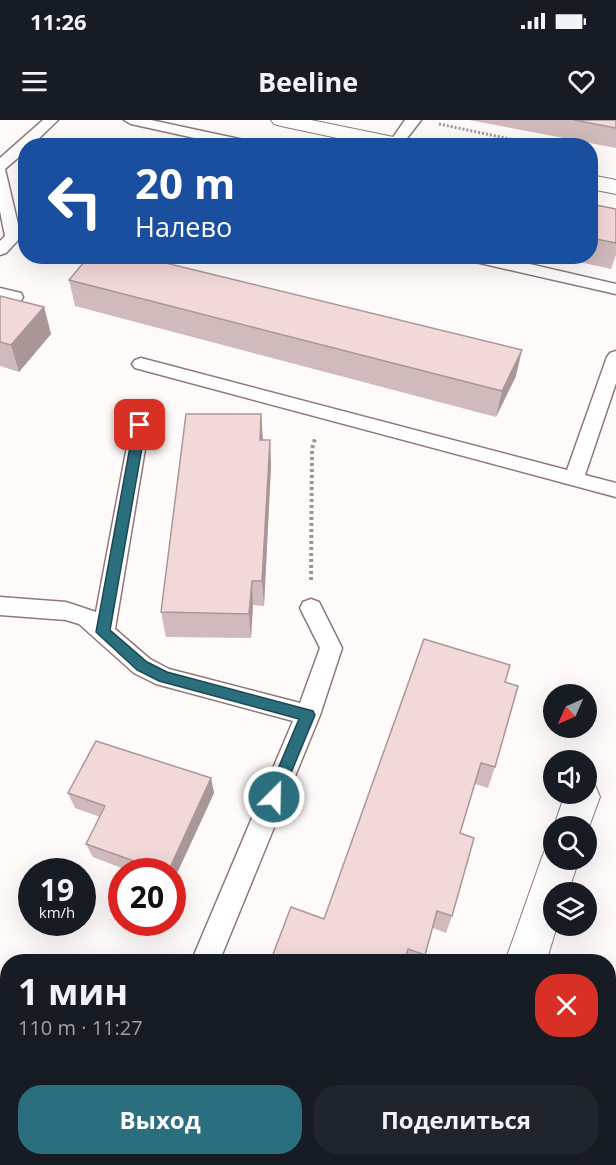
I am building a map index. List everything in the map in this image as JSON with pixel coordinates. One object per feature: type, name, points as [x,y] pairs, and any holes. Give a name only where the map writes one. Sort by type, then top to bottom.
[{"type":"street","points":[[281,120],[346,138]]},
{"type":"street","points":[[598,183],[616,187]]},
{"type":"street","points":[[528,954],[557,870]]},
{"type":"lane","points":[[31,138],[51,120]]},
{"type":"lane","points":[[131,120],[215,138]]},
{"type":"lane","points":[[404,138],[408,125],[414,120]]},
{"type":"lane","points":[[0,166],[13,155]]},
{"type":"lane","points":[[0,171],[13,237],[0,250]]},
{"type":"lane","points":[[506,264],[616,289]]},
{"type":"lane","points":[[574,478],[616,357]]},
{"type":"lane","points":[[141,364],[616,490]]},
{"type":"lane","points":[[103,632],[140,425]]},
{"type":"lane","points":[[0,606],[66,611],[86,617],[142,666],[164,677],[308,715]]},
{"type":"lane","points":[[208,954],[308,715],[331,648],[311,608]]},
{"type":"path","points":[[429,122],[505,138]]},
{"type":"path","points":[[311,608],[312,448],[325,413]]},
{"type":"building","points":[[574,120],[616,120],[616,128]]},
{"type":"building","points":[[598,205],[616,209],[616,243],[598,239]]},
{"type":"building","points":[[82,264],[170,264],[522,350],[502,391],[69,280]]},
{"type":"building","points":[[0,296],[44,307],[11,345],[0,342]]},
{"type":"building","points":[[186,414],[261,414],[260,440],[270,440],[262,581],[252,581],[249,614],[161,612]]},
{"type":"building","points":[[424,639],[510,665],[505,682],[518,686],[495,767],[481,763],[460,833],[474,838],[452,916],[437,911],[425,954],[408,949],[406,954],[273,954],[291,907],[324,919]]},
{"type":"building","points":[[96,741],[211,778],[174,858],[126,858],[86,844],[105,806],[68,793]]},
{"type":"route","points":[[140,425],[103,632],[142,666],[164,677],[308,715],[274,797]]}]
